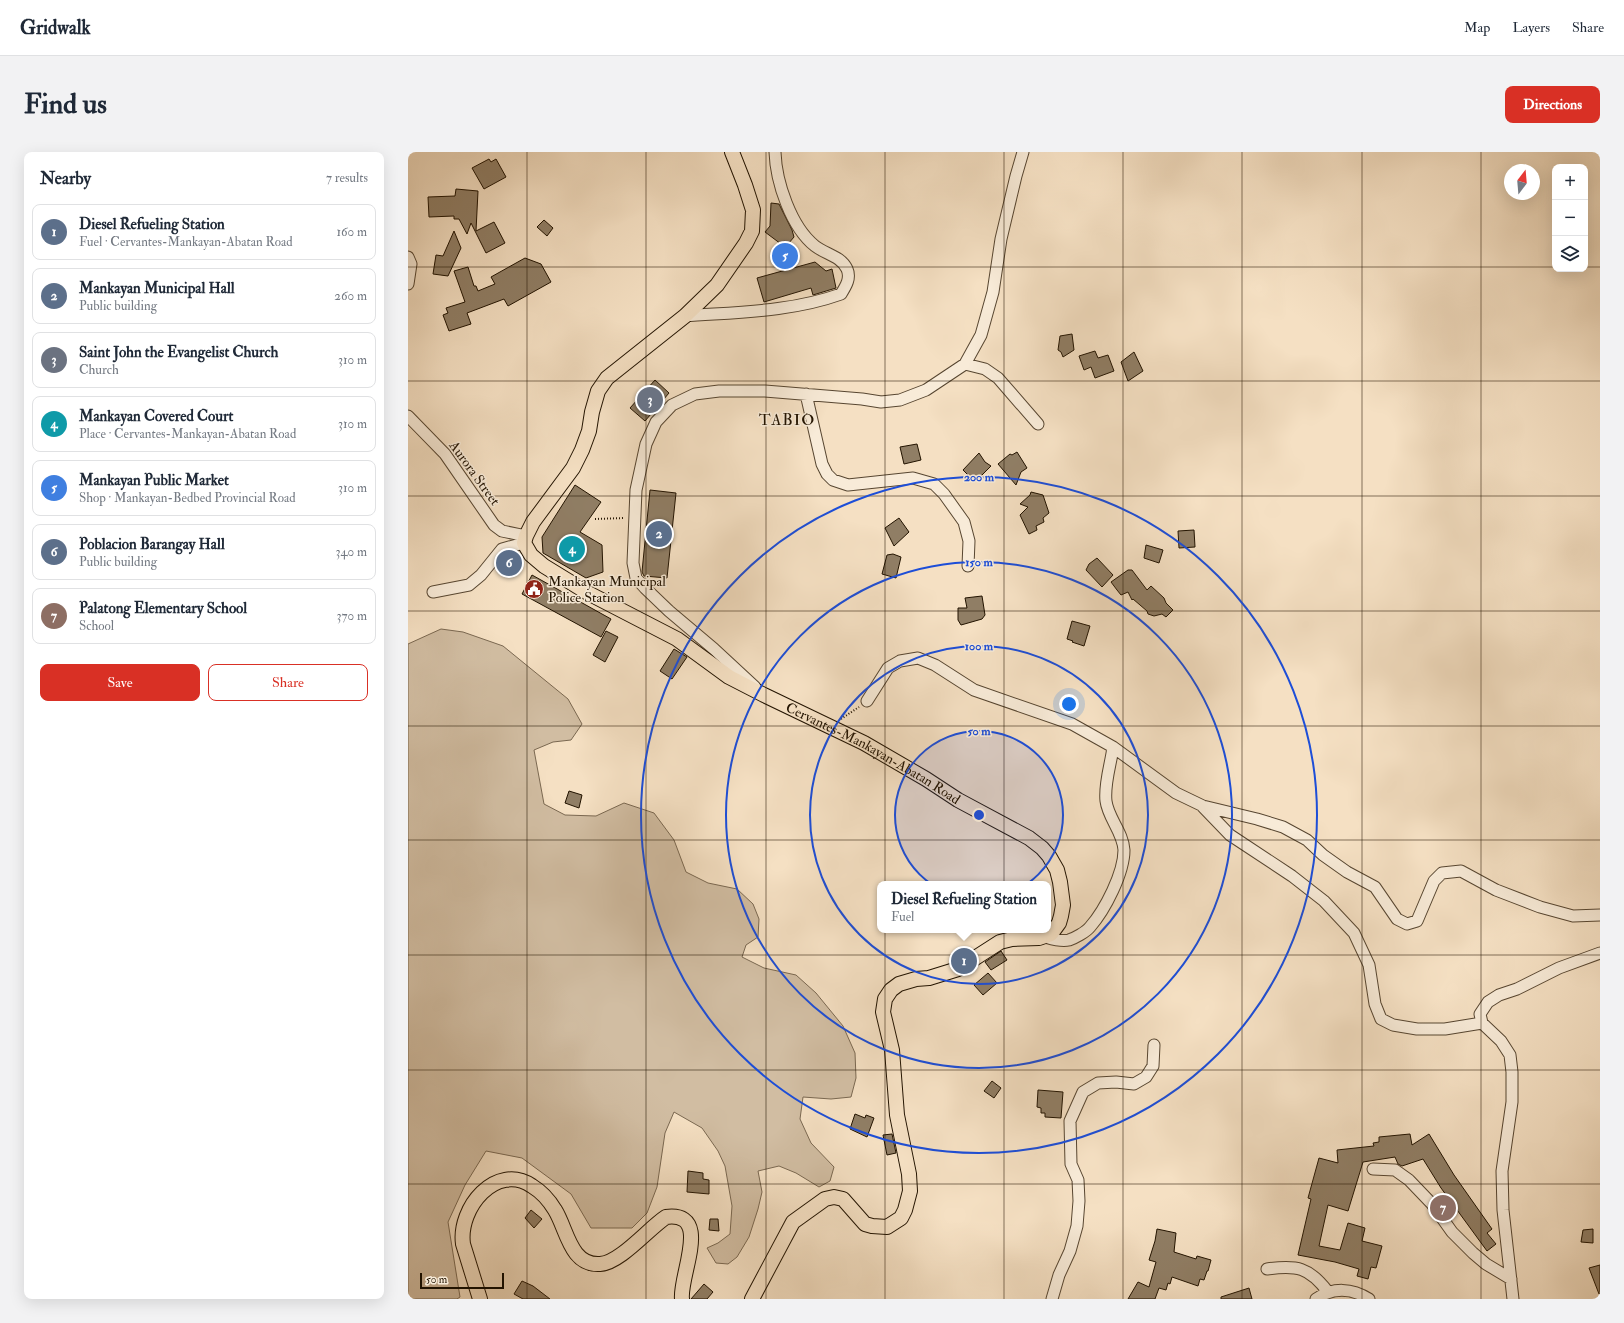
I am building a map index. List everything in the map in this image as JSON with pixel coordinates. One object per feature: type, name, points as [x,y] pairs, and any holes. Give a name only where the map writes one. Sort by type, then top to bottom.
[{"type":"main road","points":[[525,540],[533,522],[572,468],[582,450],[589,431],[592,412],[598,391],[607,378],[685,316],[717,285],[746,243],[752,231],[753,210],[732,152]]},
{"type":"main road","name":"Cervantes-Mankayan-Abatan Road","points":[[525,540],[531,555],[552,571],[594,596],[677,639],[729,677],[864,743],[926,779],[958,800],[1029,838],[1042,848],[1054,864],[1057,870],[1063,905],[1059,923],[1051,934],[1045,937]]},
{"type":"main road","points":[[752,1299],[793,1222],[825,1199],[834,1197],[843,1199],[865,1224],[880,1228],[886,1227],[898,1221],[905,1210],[910,1192],[909,1174],[897,1115],[892,1050],[883,1012],[885,999],[891,990],[899,984],[929,978],[958,969],[1000,942],[1020,938],[1045,937]]},
{"type":"main road","points":[[480,1299],[463,1244],[463,1226],[467,1213],[482,1192],[490,1185],[512,1179],[531,1185],[546,1196],[556,1210],[567,1238],[576,1254],[586,1262],[600,1264],[608,1262],[618,1256],[666,1217],[674,1216],[684,1219],[691,1227],[692,1240],[683,1281],[682,1299]]},
{"type":"street","points":[[685,316],[777,309],[827,299],[841,294],[847,284],[848,274],[846,267],[839,259],[816,247],[806,238],[797,225],[779,179],[775,152]]},
{"type":"street","points":[[764,695],[714,649],[669,611],[636,578],[632,563],[636,490],[646,444],[656,422],[672,405],[695,394],[719,391],[765,391],[881,402],[900,400],[926,390],[965,364],[981,335],[993,292],[1001,239],[1023,152]]},
{"type":"street","points":[[408,257],[411,264],[408,284]]},
{"type":"street","points":[[965,364],[984,369],[998,378],[1038,424]]},
{"type":"street","points":[[806,394],[822,464],[830,477],[840,484],[848,485],[913,478],[934,484],[944,494],[964,522],[969,541],[968,566]]},
{"type":"street","name":"Aurora Street","points":[[408,416],[445,454],[494,525],[502,531],[525,540]]},
{"type":"street","points":[[433,592],[469,585],[486,570],[502,549],[525,540]]},
{"type":"street","points":[[867,701],[888,668],[900,661],[918,658],[934,665],[974,690],[1072,724],[1113,747],[1143,767],[1176,793],[1203,806],[1258,819],[1283,827],[1307,840],[1323,855],[1347,872],[1375,887],[1397,919],[1407,924],[1417,921],[1434,881],[1442,873],[1461,871],[1496,890],[1540,907],[1574,916],[1600,916]]},
{"type":"street","points":[[1045,937],[1062,941],[1069,940],[1089,928],[1103,908],[1120,870],[1124,850],[1120,835],[1106,802],[1106,783],[1113,747]]},
{"type":"street","points":[[1203,806],[1230,835],[1292,876],[1324,901],[1354,933],[1369,965],[1375,1004],[1381,1019],[1393,1025],[1417,1029],[1445,1029],[1482,1023]]},
{"type":"street","points":[[1513,1299],[1503,1210],[1502,1170],[1512,1102],[1512,1072],[1510,1055],[1501,1041],[1482,1023],[1480,1014],[1488,1002],[1499,995],[1517,989],[1559,968],[1600,953]]},
{"type":"street","points":[[1052,1299],[1059,1275],[1070,1251],[1077,1226],[1079,1200],[1078,1180],[1071,1164],[1070,1121],[1083,1092],[1098,1083],[1116,1082],[1134,1084],[1146,1077],[1153,1066],[1154,1046]]},
{"type":"street","points":[[1373,1170],[1395,1170],[1409,1180],[1432,1204],[1452,1232],[1473,1253],[1486,1264],[1511,1279]]},
{"type":"street","points":[[1267,1269],[1287,1266],[1309,1271],[1328,1292]]},
{"type":"street","points":[[1316,1299],[1328,1292],[1340,1290],[1355,1292],[1369,1299]]},
{"type":"path","points":[[595,519],[635,517]]},
{"type":"path","points":[[830,726],[867,701]]},
{"type":"shaded area","points":[[441,629],[463,632],[503,646],[568,699],[582,724],[571,740],[553,742],[534,750],[544,804],[565,815],[596,816],[624,803],[654,813],[674,840],[686,872],[708,883],[737,889],[753,904],[759,919],[758,937],[746,945],[742,957],[764,968],[796,975],[816,993],[843,1026],[855,1053],[856,1078],[851,1097],[831,1099],[803,1097],[800,1119],[811,1143],[834,1167],[830,1181],[819,1187],[796,1173],[779,1166],[758,1171],[762,1192],[749,1237],[737,1257],[728,1264],[716,1263],[707,1248],[718,1243],[730,1234],[732,1206],[725,1166],[718,1151],[702,1128],[674,1112],[665,1133],[657,1187],[647,1213],[632,1228],[591,1228],[571,1194],[522,1158],[486,1151],[465,1185],[448,1222],[460,1297],[457,1299],[408,1299],[408,644]]},
{"type":"building","points":[[489,159],[491,162],[496,159],[506,177],[484,189],[472,168]]},
{"type":"building","points":[[456,189],[478,191],[476,231],[494,222],[505,243],[486,253],[471,223],[467,234],[459,219],[454,219],[454,216],[429,217],[428,197],[455,196]]},
{"type":"building","points":[[771,203],[779,204],[792,230],[794,237],[788,244],[784,241],[781,244],[765,232],[770,226]]},
{"type":"building","points":[[544,220],[553,228],[547,236],[537,227]]},
{"type":"building","points":[[454,231],[461,248],[448,276],[433,274],[436,255],[443,256]]},
{"type":"building","points":[[525,258],[541,264],[551,282],[508,306],[504,299],[467,313],[471,324],[449,331],[443,315],[448,313],[446,308],[465,302],[454,271],[468,267],[474,286],[476,286],[478,291],[495,284],[491,277]]},
{"type":"building","points":[[815,262],[826,271],[832,269],[836,288],[813,295],[811,288],[764,302],[757,278]]},
{"type":"building","points":[[1072,334],[1074,350],[1063,357],[1061,352],[1058,350],[1060,336]]},
{"type":"building","points":[[1095,351],[1098,358],[1108,355],[1114,371],[1095,378],[1091,367],[1084,370],[1079,356]]},
{"type":"building","points":[[1134,352],[1143,371],[1128,381],[1121,362]]},
{"type":"building","points":[[655,380],[669,393],[645,421],[630,408]]},
{"type":"building","points":[[917,444],[921,460],[904,464],[900,447]]},
{"type":"building","points":[[1017,452],[1027,468],[1021,472],[1016,485],[998,464],[1010,454],[1012,455]]},
{"type":"building","points":[[979,453],[985,462],[991,466],[975,482],[963,470]]},
{"type":"building","points":[[575,485],[601,502],[580,532],[602,545],[603,572],[586,578],[543,553],[542,537]]},
{"type":"building","points":[[650,490],[676,493],[667,578],[644,576],[642,572]]},
{"type":"building","points":[[1031,492],[1043,495],[1049,513],[1043,518],[1044,522],[1036,526],[1037,530],[1029,534],[1020,515],[1028,507],[1020,504],[1030,495]]},
{"type":"building","points":[[899,518],[909,532],[894,546],[885,528]]},
{"type":"building","points":[[1194,530],[1195,547],[1179,548],[1178,531]]},
{"type":"building","points":[[1146,545],[1163,550],[1159,563],[1144,558]]},
{"type":"building","points":[[893,554],[901,557],[896,578],[882,574],[887,555]]},
{"type":"building","points":[[507,555],[516,558],[510,572],[502,568]]},
{"type":"building","points":[[1097,558],[1113,575],[1102,587],[1086,570],[1089,564]]},
{"type":"building","points":[[1128,570],[1132,570],[1147,590],[1151,586],[1164,598],[1166,603],[1173,610],[1166,617],[1162,614],[1154,616],[1148,614],[1147,611],[1133,599],[1132,600],[1128,592],[1121,595],[1111,582]]},
{"type":"building","points":[[532,575],[611,619],[601,637],[522,594]]},
{"type":"building","points":[[982,596],[985,615],[982,619],[961,625],[958,620],[958,608],[967,608],[965,598]]},
{"type":"building","points":[[1072,621],[1090,626],[1084,646],[1067,639]]},
{"type":"building","points":[[606,631],[618,637],[605,662],[593,655]]},
{"type":"building","points":[[674,649],[687,657],[672,679],[660,671]]},
{"type":"building","points":[[569,791],[582,795],[579,808],[565,803]]},
{"type":"building","points":[[1001,951],[1007,960],[991,970],[985,962]]},
{"type":"building","points":[[988,973],[997,983],[983,995],[974,985]]},
{"type":"building","points":[[992,1081],[1001,1088],[994,1098],[984,1091]]},
{"type":"building","points":[[1038,1090],[1063,1092],[1061,1118],[1045,1117],[1045,1113],[1041,1113],[1041,1108],[1037,1107]]},
{"type":"building","points":[[855,1114],[865,1118],[866,1115],[874,1118],[867,1137],[850,1129]]},
{"type":"building","points":[[892,1134],[896,1153],[887,1155],[883,1135]]},
{"type":"building","points":[[1410,1134],[1412,1145],[1429,1134],[1454,1175],[1492,1229],[1487,1233],[1496,1244],[1487,1251],[1441,1188],[1423,1159],[1402,1166],[1398,1164],[1395,1157],[1363,1162],[1348,1211],[1328,1205],[1319,1246],[1340,1250],[1348,1223],[1365,1228],[1362,1241],[1382,1246],[1376,1268],[1371,1267],[1368,1279],[1357,1276],[1359,1269],[1335,1262],[1298,1255],[1311,1199],[1308,1198],[1319,1158],[1338,1163],[1337,1150],[1374,1146],[1373,1143],[1379,1142],[1379,1137]]},
{"type":"building","points":[[688,1171],[703,1173],[703,1179],[709,1180],[709,1194],[687,1192]]},
{"type":"building","points":[[531,1210],[542,1219],[534,1228],[525,1218]]},
{"type":"building","points":[[710,1219],[718,1219],[719,1231],[709,1230]]},
{"type":"building","points":[[1157,1229],[1176,1233],[1174,1252],[1196,1259],[1197,1256],[1211,1260],[1208,1271],[1204,1280],[1200,1279],[1198,1286],[1172,1277],[1166,1290],[1159,1288],[1155,1299],[1128,1299],[1138,1282],[1149,1287],[1156,1262],[1149,1260]]},
{"type":"building","points":[[1593,1229],[1593,1243],[1581,1242],[1583,1230]]},
{"type":"building","points":[[1600,1265],[1600,1294],[1599,1294],[1589,1268]]},
{"type":"building","points":[[522,1281],[533,1286],[550,1299],[523,1299],[514,1294]]},
{"type":"building","points":[[704,1284],[713,1292],[707,1299],[691,1299]]},
{"type":"building","points":[[1249,1288],[1252,1299],[1221,1299],[1221,1297]]},
{"type":"place","name":"Mankayan Public Market","points":[[785,256]]},
{"type":"place","name":"Saint John the Evangelist Church","points":[[650,400]]},
{"type":"place","name":"Mankayan Municipal Hall","points":[[659,534]]},
{"type":"place","name":"Mankayan Covered Court","points":[[572,549]]},
{"type":"place","name":"Poblacion Barangay Hall","points":[[509,563]]},
{"type":"place","name":"Mankayan Municipal Police Station","points":[[534,589]]},
{"type":"place","name":"Diesel Refueling Station","points":[[964,961]]},
{"type":"place","name":"Palatong Elementary School","points":[[1443,1208]]},
{"type":"district","name":"TABIO","points":[[787,419]]}]
